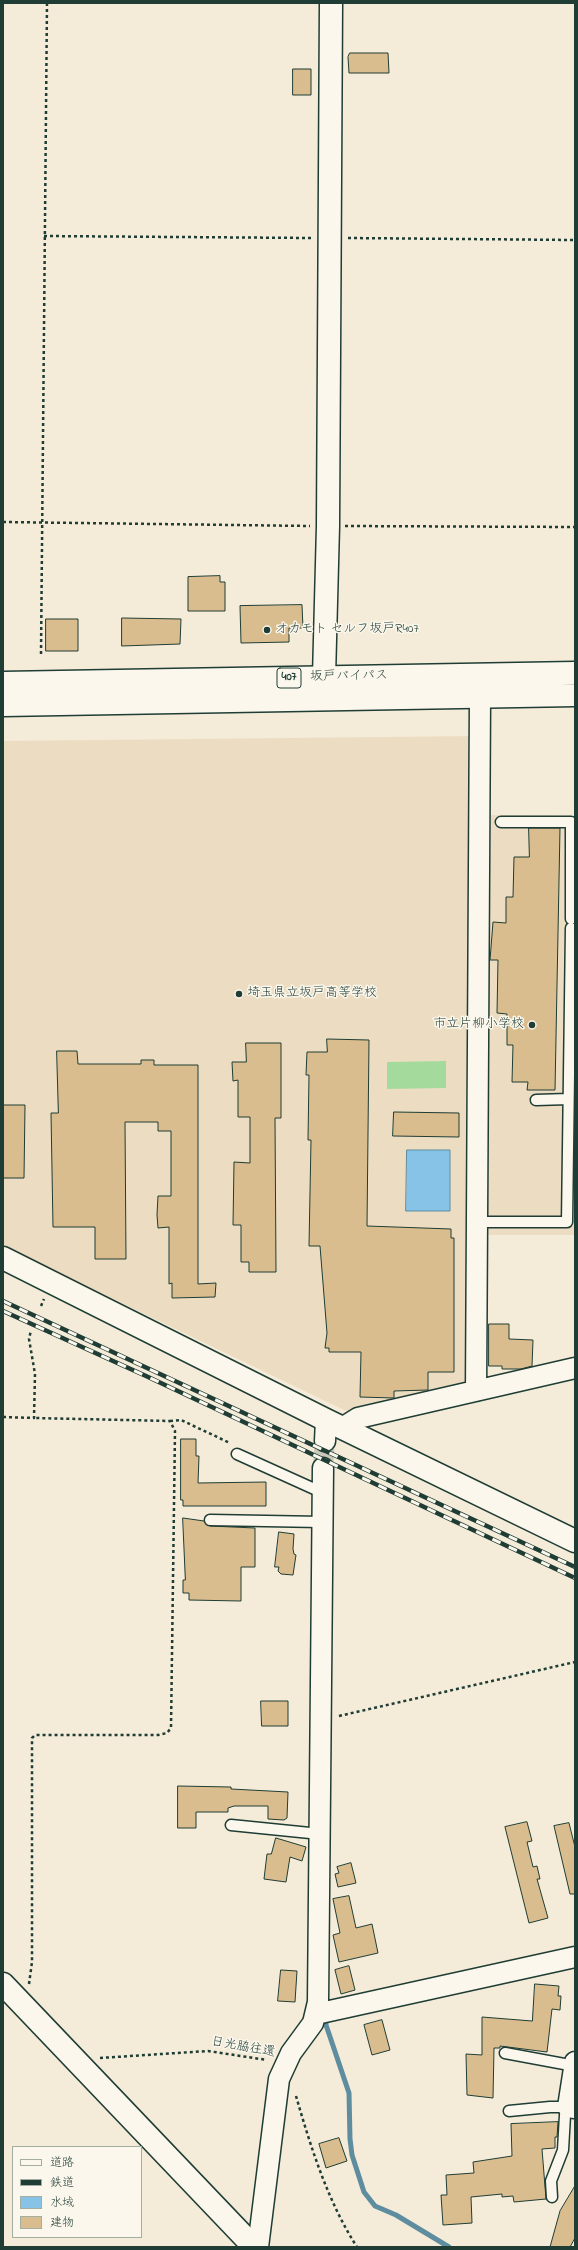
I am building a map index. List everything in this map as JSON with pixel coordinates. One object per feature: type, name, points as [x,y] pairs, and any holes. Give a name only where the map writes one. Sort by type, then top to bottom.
[{"type":"main road","points":[[324,677],[328,526],[332,3]]},
{"type":"main road","name":"坂戸バイパス","points":[[3,683],[575,673]]},
{"type":"main road","name":"坂戸バイパス","points":[[3,705],[575,695]]},
{"type":"main road","points":[[3,1258],[331,1429],[575,1541]]},
{"type":"main road","points":[[3,1984],[254,2247]]},
{"type":"street","points":[[476,1391],[480,697]]},
{"type":"street","points":[[331,1429],[358,1418],[575,1368]]},
{"type":"street","points":[[258,2247],[275,2101],[279,2079],[284,2065],[313,2022],[316,2014],[320,1834],[321,1492],[323,1468]]},
{"type":"street","points":[[316,2014],[575,1957]]},
{"type":"street","points":[[572,2108],[575,2062]]},
{"type":"lane","points":[[476,1222],[567,1222],[571,924],[570,822],[501,822]]},
{"type":"lane","points":[[536,1100],[568,1099]]},
{"type":"lane","points":[[238,1454],[321,1492]]},
{"type":"lane","points":[[210,1520],[321,1522]]},
{"type":"lane","points":[[232,1825],[320,1834]]},
{"type":"lane","points":[[505,2053],[575,2066]]},
{"type":"lane","points":[[509,2111],[550,2107],[572,2108]]},
{"type":"lane","points":[[552,2197],[551,2181],[564,2150],[565,2115],[572,2108]]},
{"type":"path","points":[[41,654],[47,3]]},
{"type":"path","points":[[3,522],[575,527]]},
{"type":"path","points":[[31,1330],[29,1338],[34,1374],[34,1418]]},
{"type":"path","points":[[3,1417],[170,1422],[181,1420],[230,1443],[236,1447],[238,1454]]},
{"type":"path","points":[[22,2004],[27,1996],[32,1962],[32,1738],[35,1735],[158,1735],[167,1733],[171,1728],[175,1431],[170,1422]]},
{"type":"path","points":[[321,1720],[575,1662]]},
{"type":"path","name":"日光脇往還","points":[[74,2057],[94,2059],[208,2051],[258,2058],[284,2065],[290,2071],[319,2166],[335,2206],[357,2247]]},
{"type":"shaded area","name":"埼玉県立坂戸高等学校","points":[[480,736],[469,1383],[346,1411],[3,1246],[3,741]]},
{"type":"shaded area","name":"市立片柳小学校","points":[[491,815],[575,816],[575,1235],[486,1235]]},
{"type":"green space","points":[[446,1061],[446,1088],[387,1089],[387,1062]]},
{"type":"water","points":[[407,1150],[450,1150],[450,1211],[406,1211]]},
{"type":"building","points":[[350,53],[388,53],[389,73],[349,73],[348,57]]},
{"type":"building","points":[[293,69],[311,69],[311,95],[293,95]]},
{"type":"building","points":[[220,576],[220,582],[225,582],[225,611],[188,611],[188,577]]},
{"type":"building","points":[[302,605],[303,628],[289,628],[289,642],[241,643],[240,606]]},
{"type":"building","points":[[122,618],[181,619],[180,644],[122,646]]},
{"type":"building","points":[[46,619],[78,619],[78,651],[46,651]]},
{"type":"building","points":[[529,828],[560,828],[555,1090],[527,1090],[528,1082],[512,1082],[513,1045],[507,1045],[507,1014],[497,1013],[498,960],[490,960],[493,922],[506,923],[506,897],[513,897],[514,857],[529,857]]},
{"type":"building","points":[[327,1039],[369,1040],[367,1226],[451,1229],[451,1238],[454,1238],[454,1372],[428,1372],[428,1390],[394,1391],[394,1398],[360,1397],[361,1352],[329,1352],[329,1348],[325,1348],[327,1333],[320,1246],[309,1246],[311,1140],[308,1140],[309,1075],[306,1075],[307,1052],[327,1052]]},
{"type":"building","points":[[246,1043],[281,1043],[281,1118],[275,1118],[276,1272],[249,1272],[249,1262],[241,1262],[241,1225],[233,1225],[234,1162],[250,1163],[250,1117],[238,1117],[238,1080],[233,1081],[232,1062],[246,1062]]},
{"type":"building","points":[[57,1051],[77,1051],[78,1064],[141,1064],[141,1060],[154,1060],[154,1065],[198,1065],[198,1284],[216,1283],[215,1297],[172,1298],[172,1283],[169,1284],[169,1227],[158,1228],[157,1215],[158,1196],[171,1196],[171,1131],[158,1131],[158,1122],[125,1122],[126,1259],[95,1259],[95,1227],[53,1227],[51,1113],[58,1113]]},
{"type":"building","points":[[3,1105],[25,1105],[24,1178],[3,1178]]},
{"type":"building","points":[[394,1112],[459,1113],[459,1137],[393,1136]]},
{"type":"building","points":[[489,1324],[509,1324],[509,1339],[533,1340],[532,1366],[521,1369],[502,1369],[502,1366],[489,1366]]},
{"type":"building","points":[[181,1439],[196,1439],[196,1456],[199,1456],[198,1483],[266,1482],[266,1506],[183,1506],[183,1500],[181,1500]]},
{"type":"building","points":[[183,1518],[204,1521],[210,1526],[255,1528],[255,1567],[241,1567],[241,1601],[189,1600],[189,1593],[183,1593],[183,1580],[185,1580]]},
{"type":"building","points":[[279,1532],[294,1534],[293,1549],[294,1554],[296,1555],[293,1575],[281,1574],[278,1571],[279,1567],[275,1567]]},
{"type":"building","points":[[261,1701],[288,1701],[288,1726],[262,1726]]},
{"type":"building","points":[[178,1786],[231,1787],[231,1789],[288,1792],[287,1818],[284,1820],[268,1819],[268,1806],[234,1806],[228,1808],[228,1812],[196,1812],[196,1828],[178,1828]]},
{"type":"building","points":[[527,1822],[532,1841],[527,1842],[533,1867],[537,1866],[540,1879],[537,1879],[548,1918],[529,1923],[505,1827]]},
{"type":"building","points":[[569,1823],[575,1847],[575,1894],[570,1894],[554,1826]]},
{"type":"building","points":[[276,1838],[306,1847],[302,1861],[290,1857],[286,1882],[264,1879],[267,1854],[271,1854]]},
{"type":"building","points":[[351,1863],[356,1883],[338,1887],[335,1874],[339,1873],[337,1867]]},
{"type":"building","points":[[349,1896],[356,1928],[372,1924],[378,1953],[339,1962],[333,1935],[340,1933],[333,1899]]},
{"type":"building","points":[[349,1966],[355,1990],[341,1994],[335,1970]]},
{"type":"building","points":[[281,1970],[297,1971],[295,2002],[278,2001]]},
{"type":"building","points":[[535,1984],[559,1986],[558,1996],[561,1996],[560,2010],[552,2009],[547,2052],[500,2046],[500,2048],[494,2048],[493,2098],[467,2095],[466,2054],[482,2055],[482,2017],[532,2021]]},
{"type":"building","points":[[382,2020],[390,2050],[372,2055],[364,2025]]},
{"type":"building","points":[[558,2122],[557,2137],[555,2137],[555,2148],[542,2149],[546,2199],[514,2202],[513,2196],[502,2197],[502,2194],[471,2197],[472,2223],[443,2225],[441,2195],[447,2195],[446,2175],[474,2173],[473,2162],[512,2156],[511,2124]]},
{"type":"building","points":[[339,2138],[347,2161],[326,2168],[319,2144]]},
{"type":"building","points":[[575,2186],[575,2238],[570,2247],[550,2247],[560,2211]]},
{"type":"waterway","points":[[326,2016],[326,2025],[349,2093],[350,2139],[352,2155],[364,2192],[375,2206],[396,2215],[449,2247]]},
{"type":"tunnel","points":[[323,1468],[325,1441]]},
{"type":"railway","points":[[3,1301],[575,1567]]},
{"type":"railway","points":[[3,1311],[146,1376],[575,1578]]},
{"type":"place","name":"オカモト セルフ坂戸R407","points":[[267,630]]},
{"type":"place","name":"埼玉県立坂戸高等学校","points":[[239,994]]},
{"type":"place","name":"市立片柳小学校","points":[[532,1025]]}]
